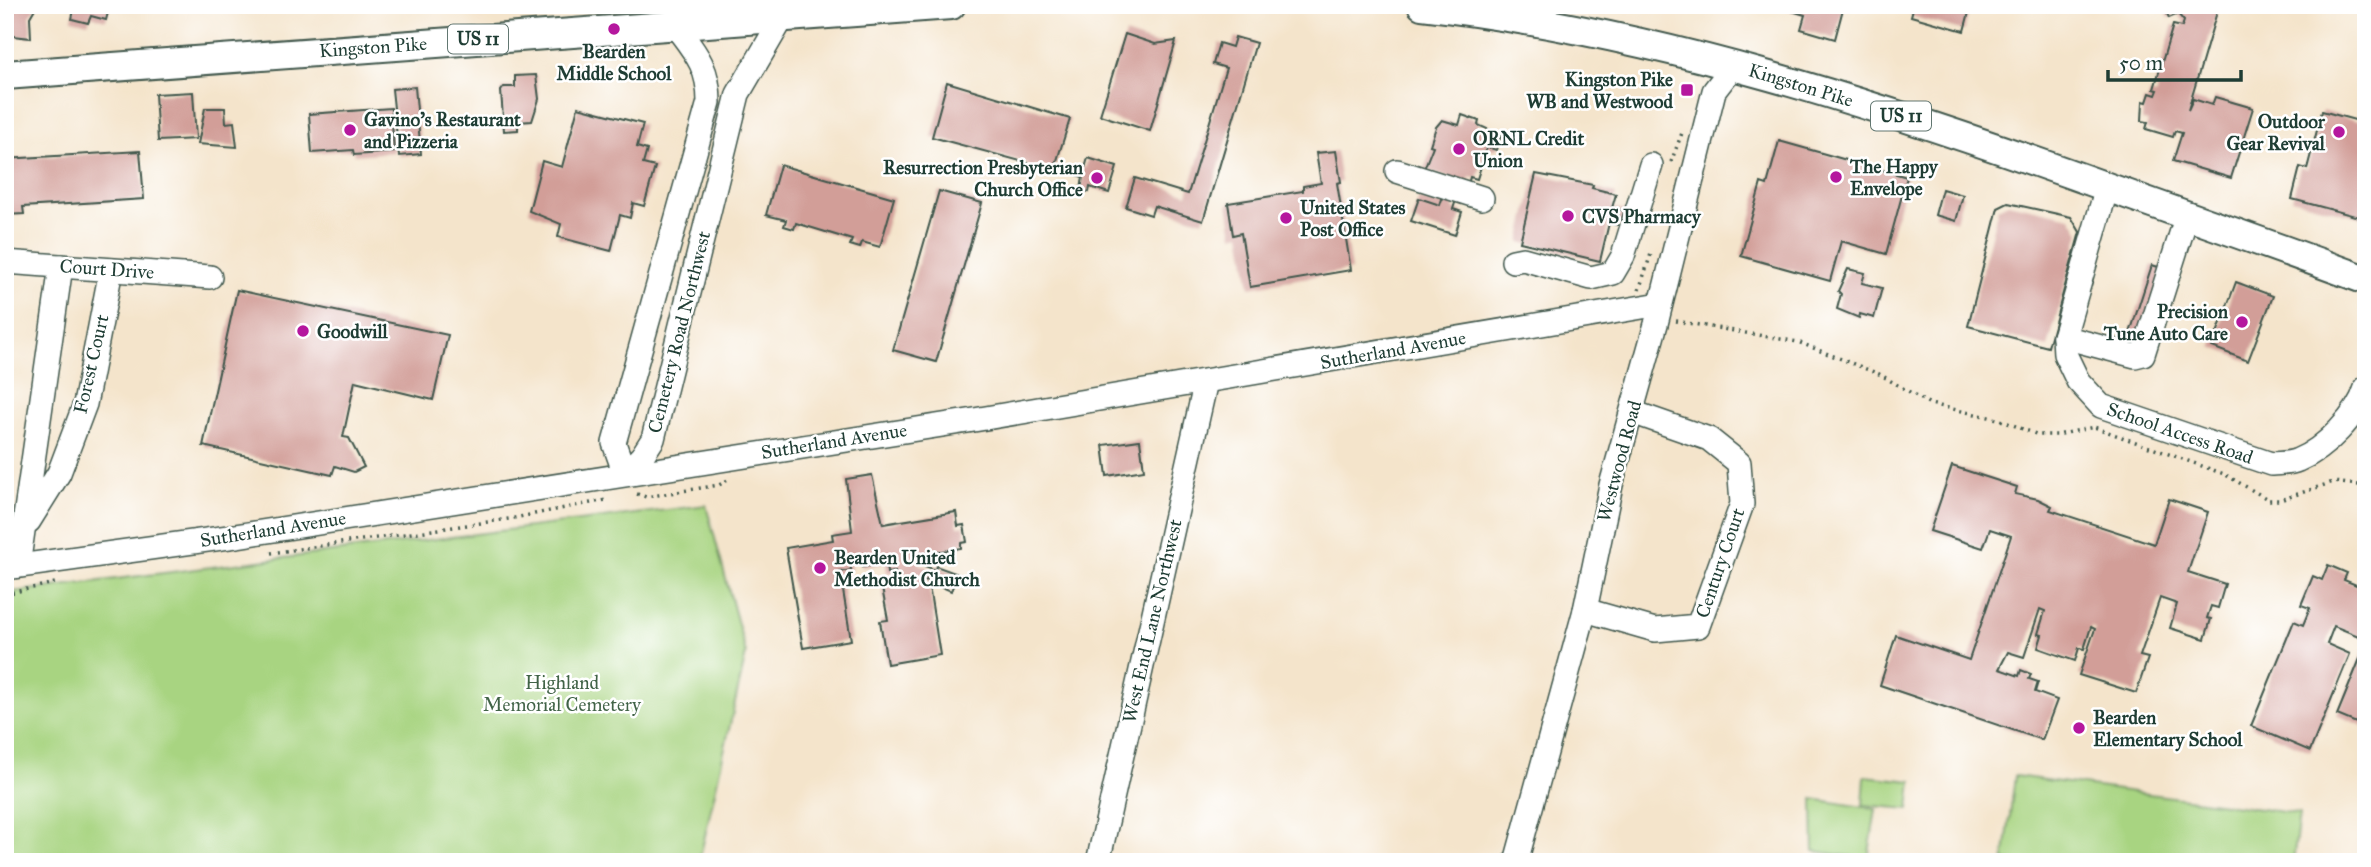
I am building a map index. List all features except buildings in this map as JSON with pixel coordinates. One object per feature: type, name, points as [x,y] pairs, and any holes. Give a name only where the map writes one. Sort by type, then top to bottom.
[{"type":"main road","name":"Kingston Pike","points":[[5,75],[951,5]]},
{"type":"main road","name":"Kingston Pike","points":[[1422,5],[1535,21],[1734,65],[1939,127],[2366,281]]},
{"type":"street","name":"Cemetery Road Northwest","points":[[674,24],[700,59],[709,79],[709,102],[614,443],[625,474],[653,439],[738,94],[783,17]]},
{"type":"street","name":"Westwood Road","points":[[1516,862],[1585,610],[1611,485],[1714,91],[1734,65]]},
{"type":"street","points":[[1513,261],[1523,259],[1591,278],[1613,273],[1623,257],[1651,165]]},
{"type":"street","points":[[1397,171],[1482,198]]},
{"type":"street","points":[[2107,187],[2064,337],[2135,356],[2143,354],[2187,215]]},
{"type":"street","name":"Court Drive","points":[[5,262],[209,277]]},
{"type":"street","name":"Forest Court","points":[[12,567],[24,530],[61,266]]},
{"type":"street","name":"Forest Court","points":[[24,530],[59,473],[85,404],[111,270]]},
{"type":"street","name":"Sutherland Avenue","points":[[12,567],[236,536],[625,474],[1206,381],[1660,304]]},
{"type":"street","name":"School Access Road","points":[[2064,337],[2065,354],[2078,381],[2101,406],[2271,464],[2294,462],[2313,453],[2352,414],[2366,388]]},
{"type":"street","name":"West End Lane Northwest","points":[[1098,862],[1206,381]]},
{"type":"street","name":"Century Court","points":[[1585,610],[1655,630],[1698,626],[1742,504],[1739,463],[1709,439],[1632,412]]},
{"type":"green space","name":"Highland Memorial Cemetery","points":[[706,505],[746,654],[699,862],[5,862],[5,593]]},
{"type":"green space","points":[[1865,776],[1912,781],[1909,809],[1863,805]]},
{"type":"green space","points":[[2015,776],[2299,814],[2293,862],[2004,862]]},
{"type":"green space","points":[[1813,799],[1876,809],[1868,859],[1814,851]]},
{"type":"place","name":"Bearden Middle School","points":[[614,29]]},
{"type":"place","name":"Kingston Pike WB and Westwood","points":[[1687,90]]},
{"type":"place","name":"Gavino's Restaurant and Pizzeria","points":[[350,130]]},
{"type":"place","name":"Outdoor Gear Revival","points":[[2339,132]]},
{"type":"place","name":"ORNL Credit Union","points":[[1459,149]]},
{"type":"place","name":"The Happy Envelope","points":[[1836,177]]},
{"type":"place","name":"Resurrection Presbyterian Church Office","points":[[1097,178]]},
{"type":"place","name":"CVS Pharmacy","points":[[1568,216]]},
{"type":"place","name":"United States Post Office","points":[[1286,218]]},
{"type":"place","name":"Precision Tune Auto Care","points":[[2242,322]]},
{"type":"place","name":"Goodwill","points":[[303,331]]},
{"type":"place","name":"Bearden United Methodist Church","points":[[820,568]]},
{"type":"place","name":"Bearden Elementary School","points":[[2079,728]]}]
